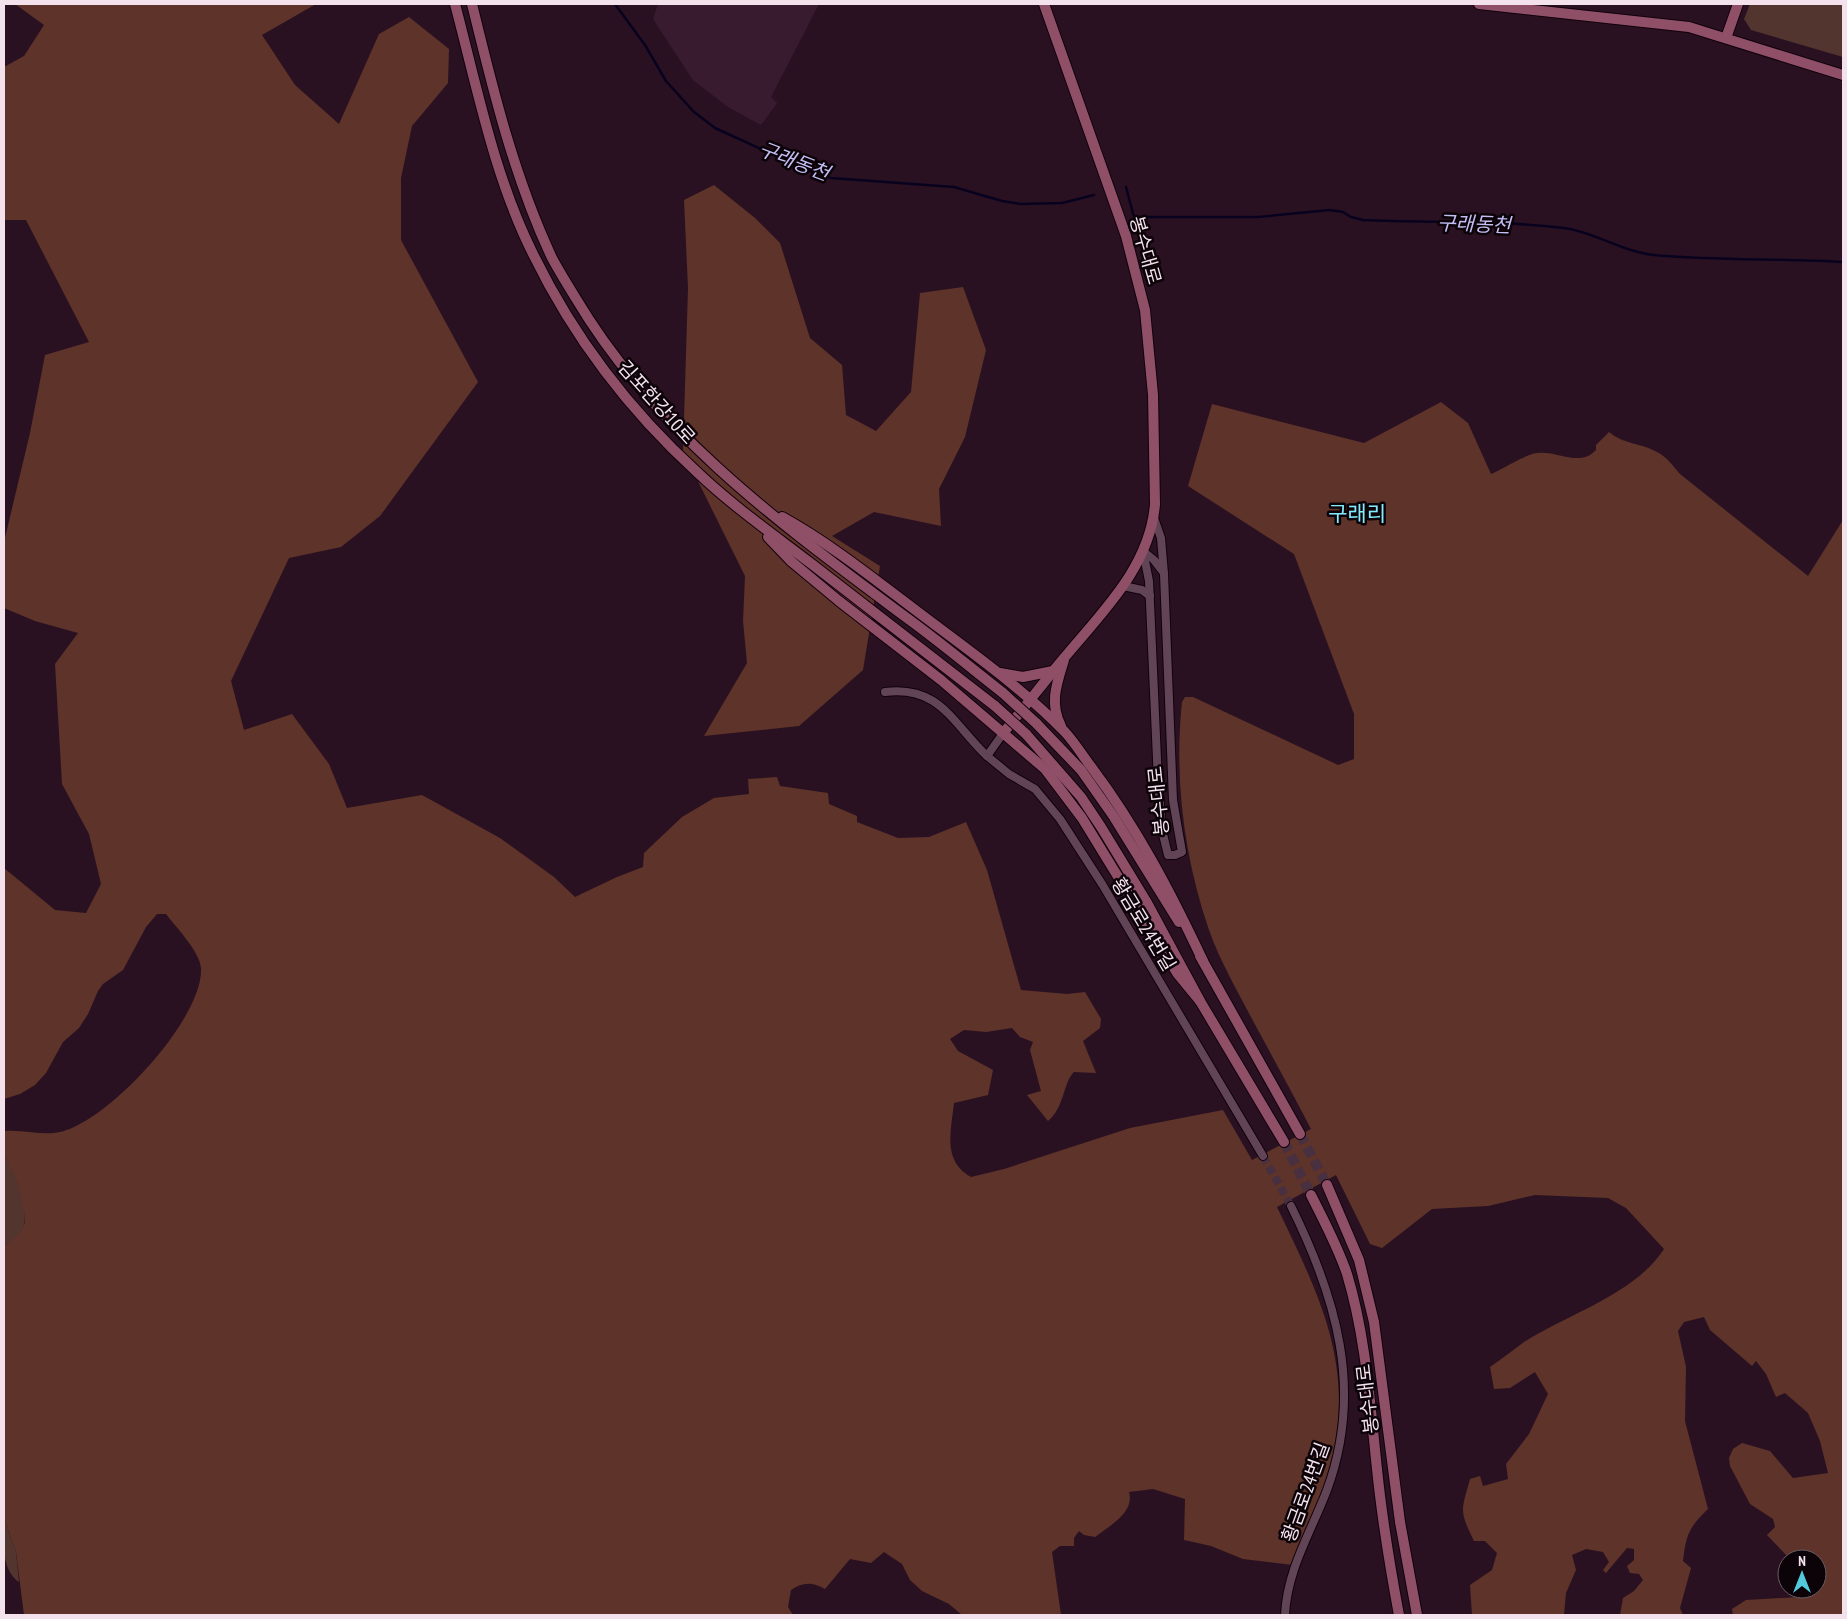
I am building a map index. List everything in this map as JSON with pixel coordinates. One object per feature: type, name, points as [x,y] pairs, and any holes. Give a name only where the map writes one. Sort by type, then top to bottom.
[{"type":"street","name":"김포한강10로","points":[[455,4],[496,158],[512,205],[532,252],[556,297],[605,372],[698,474],[748,515],[995,706],[1026,734],[1080,797],[1101,827],[1146,901],[1200,1001]]},
{"type":"street","name":"김포한강10로","points":[[472,4],[501,121],[525,195],[553,259],[593,327],[638,387],[699,451],[759,505],[1003,693]]},
{"type":"street","name":"봉수대로","points":[[1044,4],[1126,236],[1144,310],[1153,395],[1154,518],[1161,538],[1164,574],[1173,800],[1182,852],[1175,856],[1168,854],[1161,815],[1150,596],[1143,551]]},
{"type":"street","points":[[1479,4],[1680,26],[1726,38],[1843,76]]},
{"type":"street","points":[[1726,38],[1738,4]]},
{"type":"street","points":[[759,505],[806,531],[860,568],[1031,700],[1066,733]]},
{"type":"street","points":[[748,515],[798,568],[1004,732],[1045,769],[1082,818],[1162,950],[1200,1001],[1284,1142]]},
{"type":"street","name":"봉수대로","points":[[1004,732],[1065,656],[1095,623],[1123,586],[1143,551],[1154,518]]},
{"type":"street","points":[[1143,551],[1154,560],[1164,574]]},
{"type":"street","points":[[1123,586],[1142,590],[1150,596]]},
{"type":"street","points":[[1065,656],[1055,692],[1054,704],[1060,724],[1118,803],[1169,888],[1203,961]]},
{"type":"street","points":[[995,672],[1023,677],[1053,671]]},
{"type":"street","name":"황금로24번길","points":[[885,692],[912,691],[932,700],[952,716],[971,741],[987,756],[1010,774],[1035,789],[1060,819],[1102,884],[1263,1156]]},
{"type":"street","name":"봉수대로","points":[[1003,693],[1036,723],[1081,770],[1108,809],[1203,961],[1300,1134]]},
{"type":"street","points":[[987,756],[1004,732]]},
{"type":"street","name":"봉수대로","points":[[1327,1185],[1359,1260],[1374,1322],[1400,1522],[1417,1615]]},
{"type":"street","name":"봉수대로","points":[[1311,1195],[1332,1237],[1346,1273],[1355,1306],[1363,1344],[1383,1517],[1400,1615]]},
{"type":"street","name":"황금로24번길","points":[[1285,1615],[1292,1572],[1322,1504],[1337,1458],[1344,1419],[1342,1354],[1333,1308],[1315,1257],[1291,1206]]},
{"type":"shaded area","points":[[15,4],[316,4],[262,35],[295,85],[339,124],[379,34],[409,17],[449,49],[448,83],[412,126],[401,178],[401,240],[478,382],[380,516],[341,547],[289,558],[231,681],[244,730],[292,714],[329,764],[347,808],[422,795],[500,838],[554,877],[575,897],[643,867],[644,853],[682,817],[714,798],[749,794],[748,779],[777,777],[780,786],[828,793],[829,804],[857,816],[857,822],[898,838],[929,837],[966,822],[987,870],[1021,990],[1067,994],[1085,992],[1101,1019],[1100,1028],[1083,1041],[1096,1073],[1074,1072],[1070,1076],[1058,1109],[1048,1121],[1027,1095],[1041,1091],[1030,1050],[1033,1042],[1020,1037],[1012,1028],[986,1032],[964,1030],[950,1039],[958,1051],[993,1070],[988,1095],[954,1103],[950,1134],[952,1154],[956,1163],[971,1177],[1004,1169],[1130,1128],[1223,1110],[1252,1160],[1311,1129],[1223,964],[1213,942],[1200,902],[1187,846],[1180,788],[1179,759],[1182,702],[1185,697],[1193,697],[1338,765],[1354,759],[1354,714],[1294,554],[1188,486],[1212,404],[1364,443],[1441,402],[1468,423],[1491,474],[1520,459],[1537,453],[1583,458],[1596,450],[1596,445],[1609,432],[1620,439],[1661,454],[1680,474],[1808,576],[1843,520],[1843,1615],[1733,1615],[1732,1609],[1746,1600],[1827,1599],[1827,1549],[1780,1549],[1767,1535],[1775,1527],[1773,1519],[1750,1504],[1730,1466],[1729,1458],[1733,1449],[1742,1443],[1770,1451],[1793,1478],[1828,1473],[1820,1441],[1808,1413],[1785,1393],[1776,1397],[1766,1374],[1756,1361],[1752,1366],[1710,1330],[1704,1317],[1684,1322],[1678,1331],[1686,1367],[1685,1421],[1708,1509],[1696,1521],[1687,1538],[1683,1561],[1691,1568],[1680,1608],[1683,1615],[1620,1615],[1623,1598],[1634,1591],[1643,1580],[1639,1574],[1630,1573],[1627,1566],[1634,1560],[1634,1549],[1627,1548],[1606,1573],[1603,1570],[1609,1562],[1603,1552],[1586,1549],[1572,1555],[1576,1570],[1566,1593],[1564,1615],[1472,1615],[1470,1585],[1492,1570],[1497,1553],[1485,1541],[1474,1541],[1466,1523],[1463,1505],[1470,1479],[1480,1476],[1483,1486],[1508,1479],[1506,1464],[1529,1434],[1548,1394],[1535,1372],[1510,1388],[1494,1389],[1490,1367],[1524,1342],[1619,1291],[1651,1265],[1664,1249],[1626,1208],[1608,1198],[1535,1195],[1488,1206],[1432,1209],[1382,1248],[1370,1244],[1336,1175],[1277,1207],[1305,1267],[1328,1326],[1335,1356],[1339,1387],[1338,1420],[1330,1468],[1321,1496],[1293,1565],[1243,1559],[1211,1546],[1184,1540],[1185,1499],[1153,1489],[1129,1492],[1130,1500],[1128,1506],[1120,1518],[1095,1537],[1084,1535],[1079,1531],[1074,1538],[1074,1546],[1060,1546],[1052,1552],[1061,1615],[962,1615],[949,1604],[922,1591],[910,1580],[902,1564],[884,1552],[871,1563],[850,1559],[825,1589],[808,1584],[800,1585],[791,1590],[788,1607],[793,1615],[24,1615],[16,1552],[4,1518],[4,1246],[21,1232],[25,1222],[18,1184],[4,1152],[4,1131],[60,1132],[80,1124],[103,1109],[150,1065],[170,1039],[187,1013],[198,989],[201,968],[192,947],[166,914],[157,914],[146,927],[123,970],[103,984],[98,991],[88,1014],[79,1028],[63,1042],[46,1073],[35,1085],[20,1094],[4,1099],[4,868],[55,910],[86,913],[101,884],[89,834],[62,784],[55,664],[78,633],[35,621],[4,608],[4,542],[30,433],[45,355],[89,342],[26,220],[4,220],[4,67],[24,56],[44,25]]},
{"type":"shaded area","points":[[658,4],[819,4],[771,97],[777,103],[761,125],[728,107],[693,80],[653,19]]},
{"type":"shaded area","points":[[1750,4],[1843,4],[1843,57],[1751,30],[1744,19]]},
{"type":"shaded area","points":[[714,185],[755,218],[780,243],[810,338],[842,365],[846,415],[876,431],[911,392],[920,293],[963,287],[986,350],[965,437],[939,489],[941,526],[874,512],[832,536],[880,566],[863,670],[799,726],[704,736],[747,663],[743,621],[745,576],[683,451],[688,288],[684,200]]},
{"type":"shaded area","points":[[4,1152],[21,1191],[25,1223],[22,1231],[4,1246]]},
{"type":"shaded area","points":[[4,1518],[16,1552],[19,1582],[9,1570],[6,1562],[4,1553]]},
{"type":"waterway","name":"구래동천","points":[[615,4],[645,45],[666,81],[694,112],[715,128],[807,170],[831,178],[954,187],[1002,201],[1021,204],[1062,203],[1094,195]]},
{"type":"waterway","name":"구래동천","points":[[1126,187],[1134,217],[1258,217],[1330,210],[1343,212],[1351,217],[1363,220],[1489,223],[1564,228],[1587,233],[1631,250],[1654,255],[1843,262]]},
{"type":"tunnel","points":[[1300,1134],[1327,1185]]},
{"type":"tunnel","points":[[1284,1142],[1311,1195]]},
{"type":"tunnel","points":[[1263,1156],[1291,1206]]},
{"type":"district","name":"구래리","points":[[1357,514]]}]
